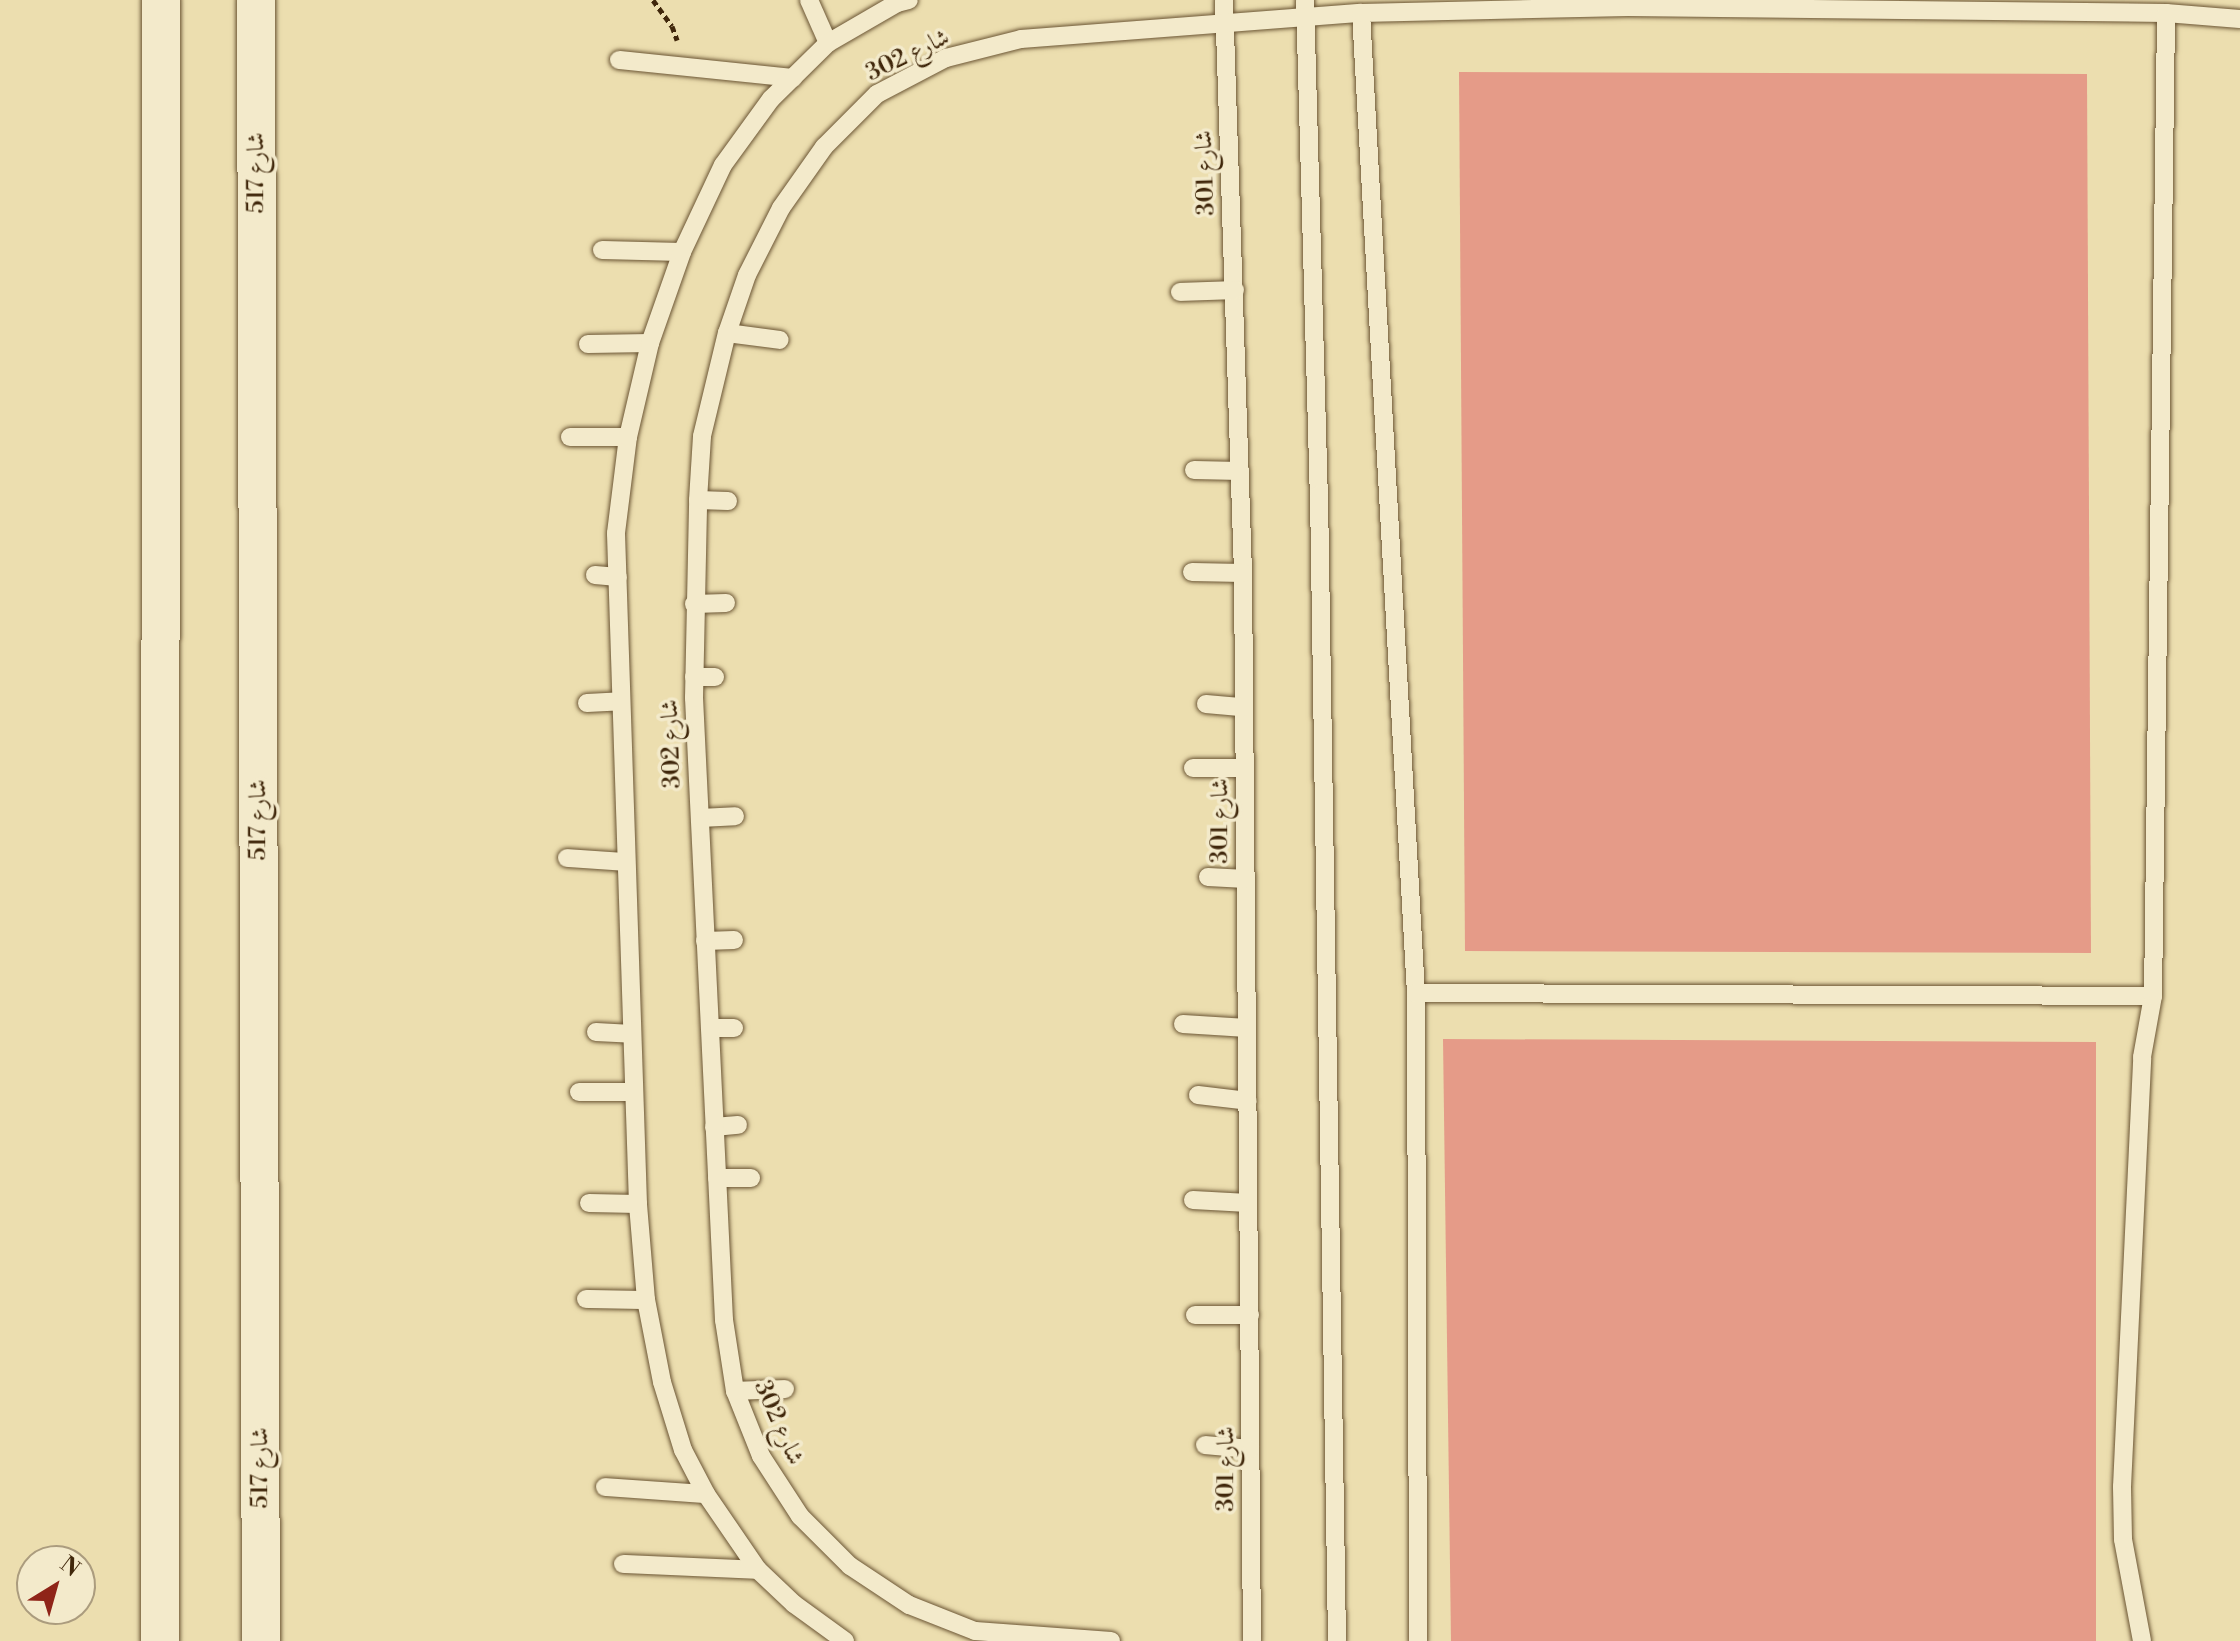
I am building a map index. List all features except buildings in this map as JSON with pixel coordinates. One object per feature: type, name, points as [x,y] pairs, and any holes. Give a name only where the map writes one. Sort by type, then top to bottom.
[{"type":"street","points":[[160,1641],[161,0]]},
{"type":"street","name":"شارع 517","points":[[256,0],[261,1641]]},
{"type":"lane","points":[[809,0],[828,43]]},
{"type":"lane","name":"شارع 302","points":[[845,1641],[794,1604],[758,1570],[706,1494],[683,1450],[662,1382],[646,1300],[638,1204],[616,533],[628,437],[650,343],[682,252],[723,165],[771,99],[828,43],[897,3],[909,0]]},
{"type":"lane","name":"شارع 301","points":[[1224,0],[1243,573],[1252,1641]]},
{"type":"lane","name":"شارع 302","points":[[1111,1641],[975,1631],[909,1605],[850,1566],[800,1516],[761,1456],[735,1391],[724,1320],[694,677],[698,500],[702,436],[727,333],[747,275],[781,208],[824,147],[877,94],[946,58],[1021,39],[1225,23],[1305,8],[1361,13],[1628,4],[2166,13],[2240,19]]},
{"type":"lane","points":[[1305,8],[1319,495],[1337,1641]]},
{"type":"lane","points":[[1361,13],[1416,993],[1418,1641]]},
{"type":"lane","points":[[2142,1641],[2123,1539],[2122,1487],[2142,1057],[2153,996],[2166,13]]},
{"type":"lane","points":[[619,60],[793,78]]},
{"type":"lane","points":[[602,250],[682,252]]},
{"type":"lane","points":[[1180,292],[1235,290]]},
{"type":"lane","points":[[727,333],[780,340]]},
{"type":"lane","points":[[588,344],[650,343]]},
{"type":"lane","points":[[570,437],[628,437]]},
{"type":"lane","points":[[1194,470],[1240,471]]},
{"type":"lane","points":[[698,500],[728,501]]},
{"type":"lane","points":[[1192,572],[1243,573]]},
{"type":"lane","points":[[595,575],[618,577]]},
{"type":"lane","points":[[694,604],[726,603]]},
{"type":"lane","points":[[694,677],[715,677]]},
{"type":"lane","points":[[587,703],[621,701]]},
{"type":"lane","points":[[1206,704],[1243,707]]},
{"type":"lane","points":[[1193,768],[1245,768]]},
{"type":"lane","points":[[700,818],[735,816]]},
{"type":"lane","points":[[567,858],[626,862]]},
{"type":"lane","points":[[1208,877],[1246,879]]},
{"type":"lane","points":[[705,941],[734,940]]},
{"type":"lane","points":[[1416,993],[2153,996]]},
{"type":"lane","points":[[1183,1024],[1247,1028]]},
{"type":"lane","points":[[710,1028],[734,1028]]},
{"type":"lane","points":[[596,1032],[632,1034]]},
{"type":"lane","points":[[579,1092],[634,1092]]},
{"type":"lane","points":[[1198,1095],[1248,1101]]},
{"type":"lane","points":[[714,1127],[738,1125]]},
{"type":"lane","points":[[717,1178],[751,1178]]},
{"type":"lane","points":[[1193,1200],[1248,1203]]},
{"type":"lane","points":[[589,1203],[638,1204]]},
{"type":"lane","points":[[586,1299],[646,1300]]},
{"type":"lane","points":[[1195,1315],[1250,1315]]},
{"type":"lane","points":[[735,1391],[785,1389]]},
{"type":"lane","points":[[1205,1445],[1250,1449]]},
{"type":"lane","points":[[605,1487],[706,1494]]},
{"type":"lane","points":[[623,1564],[758,1570]]},
{"type":"path","points":[[653,0],[672,26],[687,67]]}]
